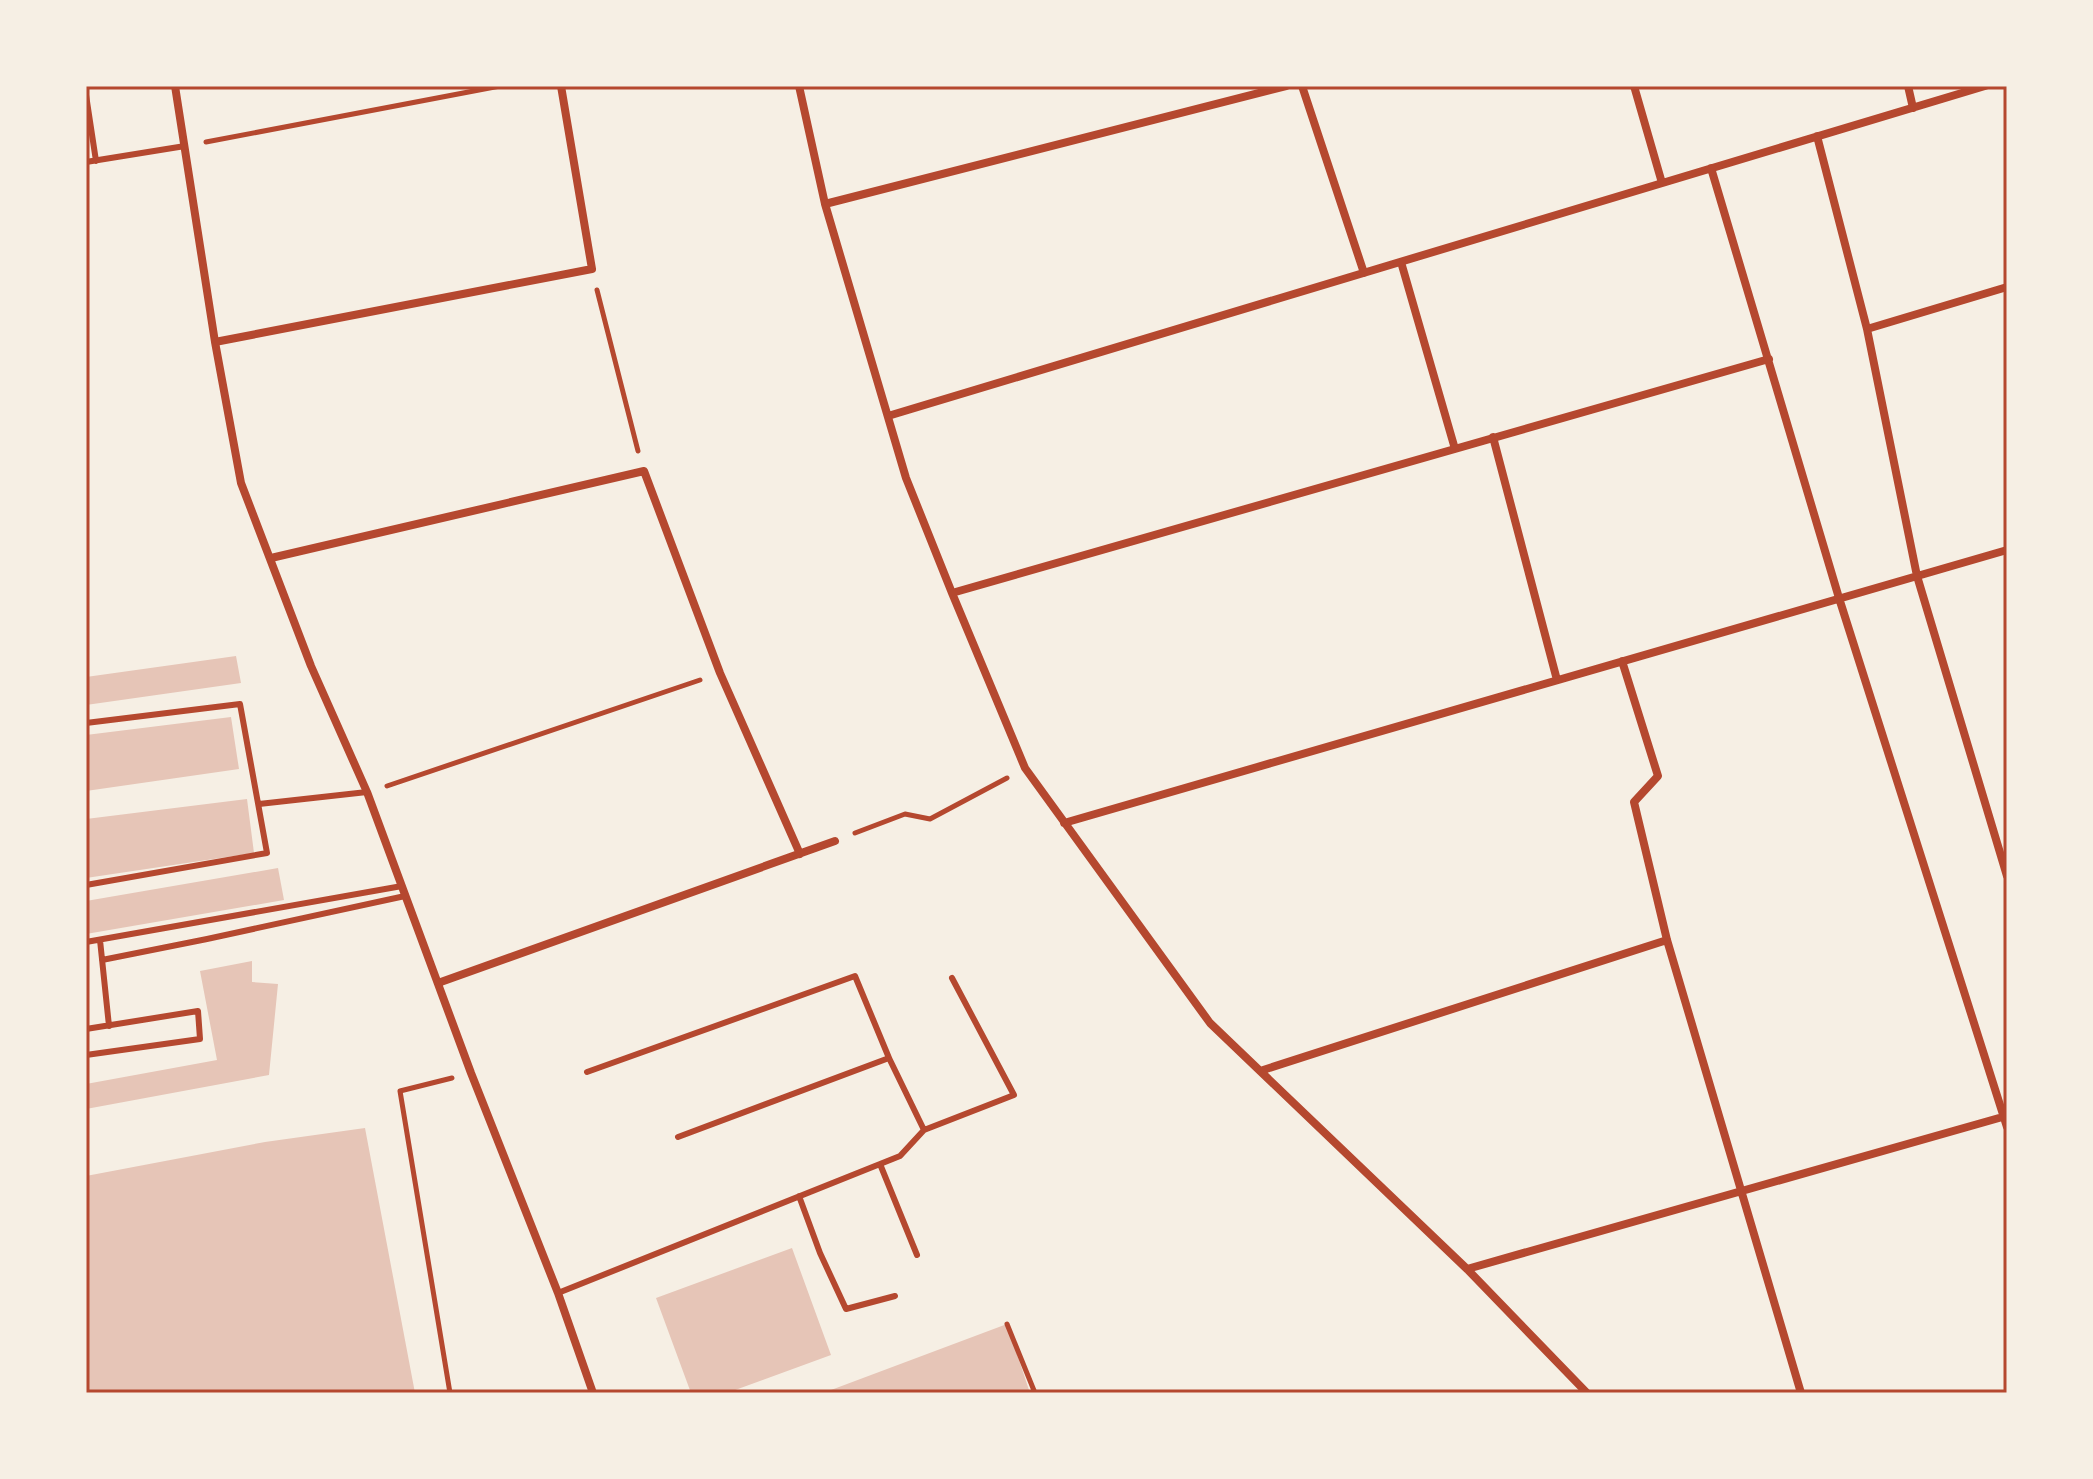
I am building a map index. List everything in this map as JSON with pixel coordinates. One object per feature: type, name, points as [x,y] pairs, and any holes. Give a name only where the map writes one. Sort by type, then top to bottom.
[{"type":"street","points":[[175,86],[215,342],[241,483],[311,666],[367,792],[471,1073],[558,1293],[593,1393]]},
{"type":"street","points":[[215,342],[592,269],[561,86]]},
{"type":"street","points":[[799,86],[825,204],[906,478],[1025,768],[1210,1023],[1467,1269],[1587,1393]]},
{"type":"street","points":[[825,204],[1286,86]]},
{"type":"street","points":[[1302,86],[1364,273]]},
{"type":"street","points":[[1634,86],[1662,183]]},
{"type":"street","points":[[1908,86],[1913,108]]},
{"type":"street","points":[[888,416],[1985,86]]},
{"type":"street","points":[[1817,136],[1867,329],[1917,576],[2007,876]]},
{"type":"street","points":[[1711,168],[1839,598],[2007,1127]]},
{"type":"street","points":[[1401,262],[1455,449]]},
{"type":"street","points":[[1867,329],[2007,287]]},
{"type":"street","points":[[952,593],[1769,359]]},
{"type":"street","points":[[1493,437],[1557,680]]},
{"type":"street","points":[[271,558],[644,471],[720,673],[800,854]]},
{"type":"street","points":[[1064,823],[2007,550]]},
{"type":"street","points":[[1622,661],[1658,776],[1634,802],[1667,940],[1801,1393]]},
{"type":"street","points":[[438,983],[835,841]]},
{"type":"street","points":[[1260,1071],[1667,940]]},
{"type":"street","points":[[1467,1269],[2006,1117]]},
{"type":"lane","points":[[86,95],[96,161]]},
{"type":"lane","points":[[86,162],[186,146]]},
{"type":"lane","points":[[86,723],[240,704],[267,853],[86,885]]},
{"type":"lane","points":[[259,804],[367,792]]},
{"type":"lane","points":[[86,942],[402,886]]},
{"type":"lane","points":[[102,960],[405,896]]},
{"type":"lane","points":[[100,940],[109,1026]]},
{"type":"lane","points":[[587,1072],[855,976],[889,1058],[924,1130]]},
{"type":"lane","points":[[558,1293],[900,1156],[924,1130],[1014,1095],[952,978]]},
{"type":"lane","points":[[86,1029],[198,1011],[200,1039],[86,1055]]},
{"type":"lane","points":[[678,1137],[889,1058]]},
{"type":"lane","points":[[880,1164],[917,1255]]},
{"type":"lane","points":[[799,1196],[820,1253],[846,1309],[895,1296]]},
{"type":"path","points":[[186,146],[500,86]]},
{"type":"path","points":[[592,269],[644,471]]},
{"type":"path","points":[[367,792],[720,673]]},
{"type":"path","points":[[835,841],[905,814],[930,819],[1025,768]]},
{"type":"path","points":[[450,1393],[400,1091],[471,1073]]},
{"type":"path","points":[[1007,1324],[1035,1393]]},
{"type":"building","points":[[236,656],[241,683],[86,705],[86,677]]},
{"type":"building","points":[[231,717],[239,769],[86,791],[86,735]]},
{"type":"building","points":[[247,799],[254,853],[86,878],[86,819]]},
{"type":"building","points":[[278,868],[284,900],[86,934],[86,901]]},
{"type":"building","points":[[252,961],[252,982],[278,984],[269,1075],[86,1109],[86,1084],[217,1060],[200,971]]},
{"type":"building","points":[[365,1128],[415,1393],[86,1393],[86,1176],[265,1142]]},
{"type":"building","points":[[792,1248],[831,1355],[727,1393],[691,1393],[656,1298]]},
{"type":"building","points":[[1007,1324],[1030,1393],[823,1393]]}]
